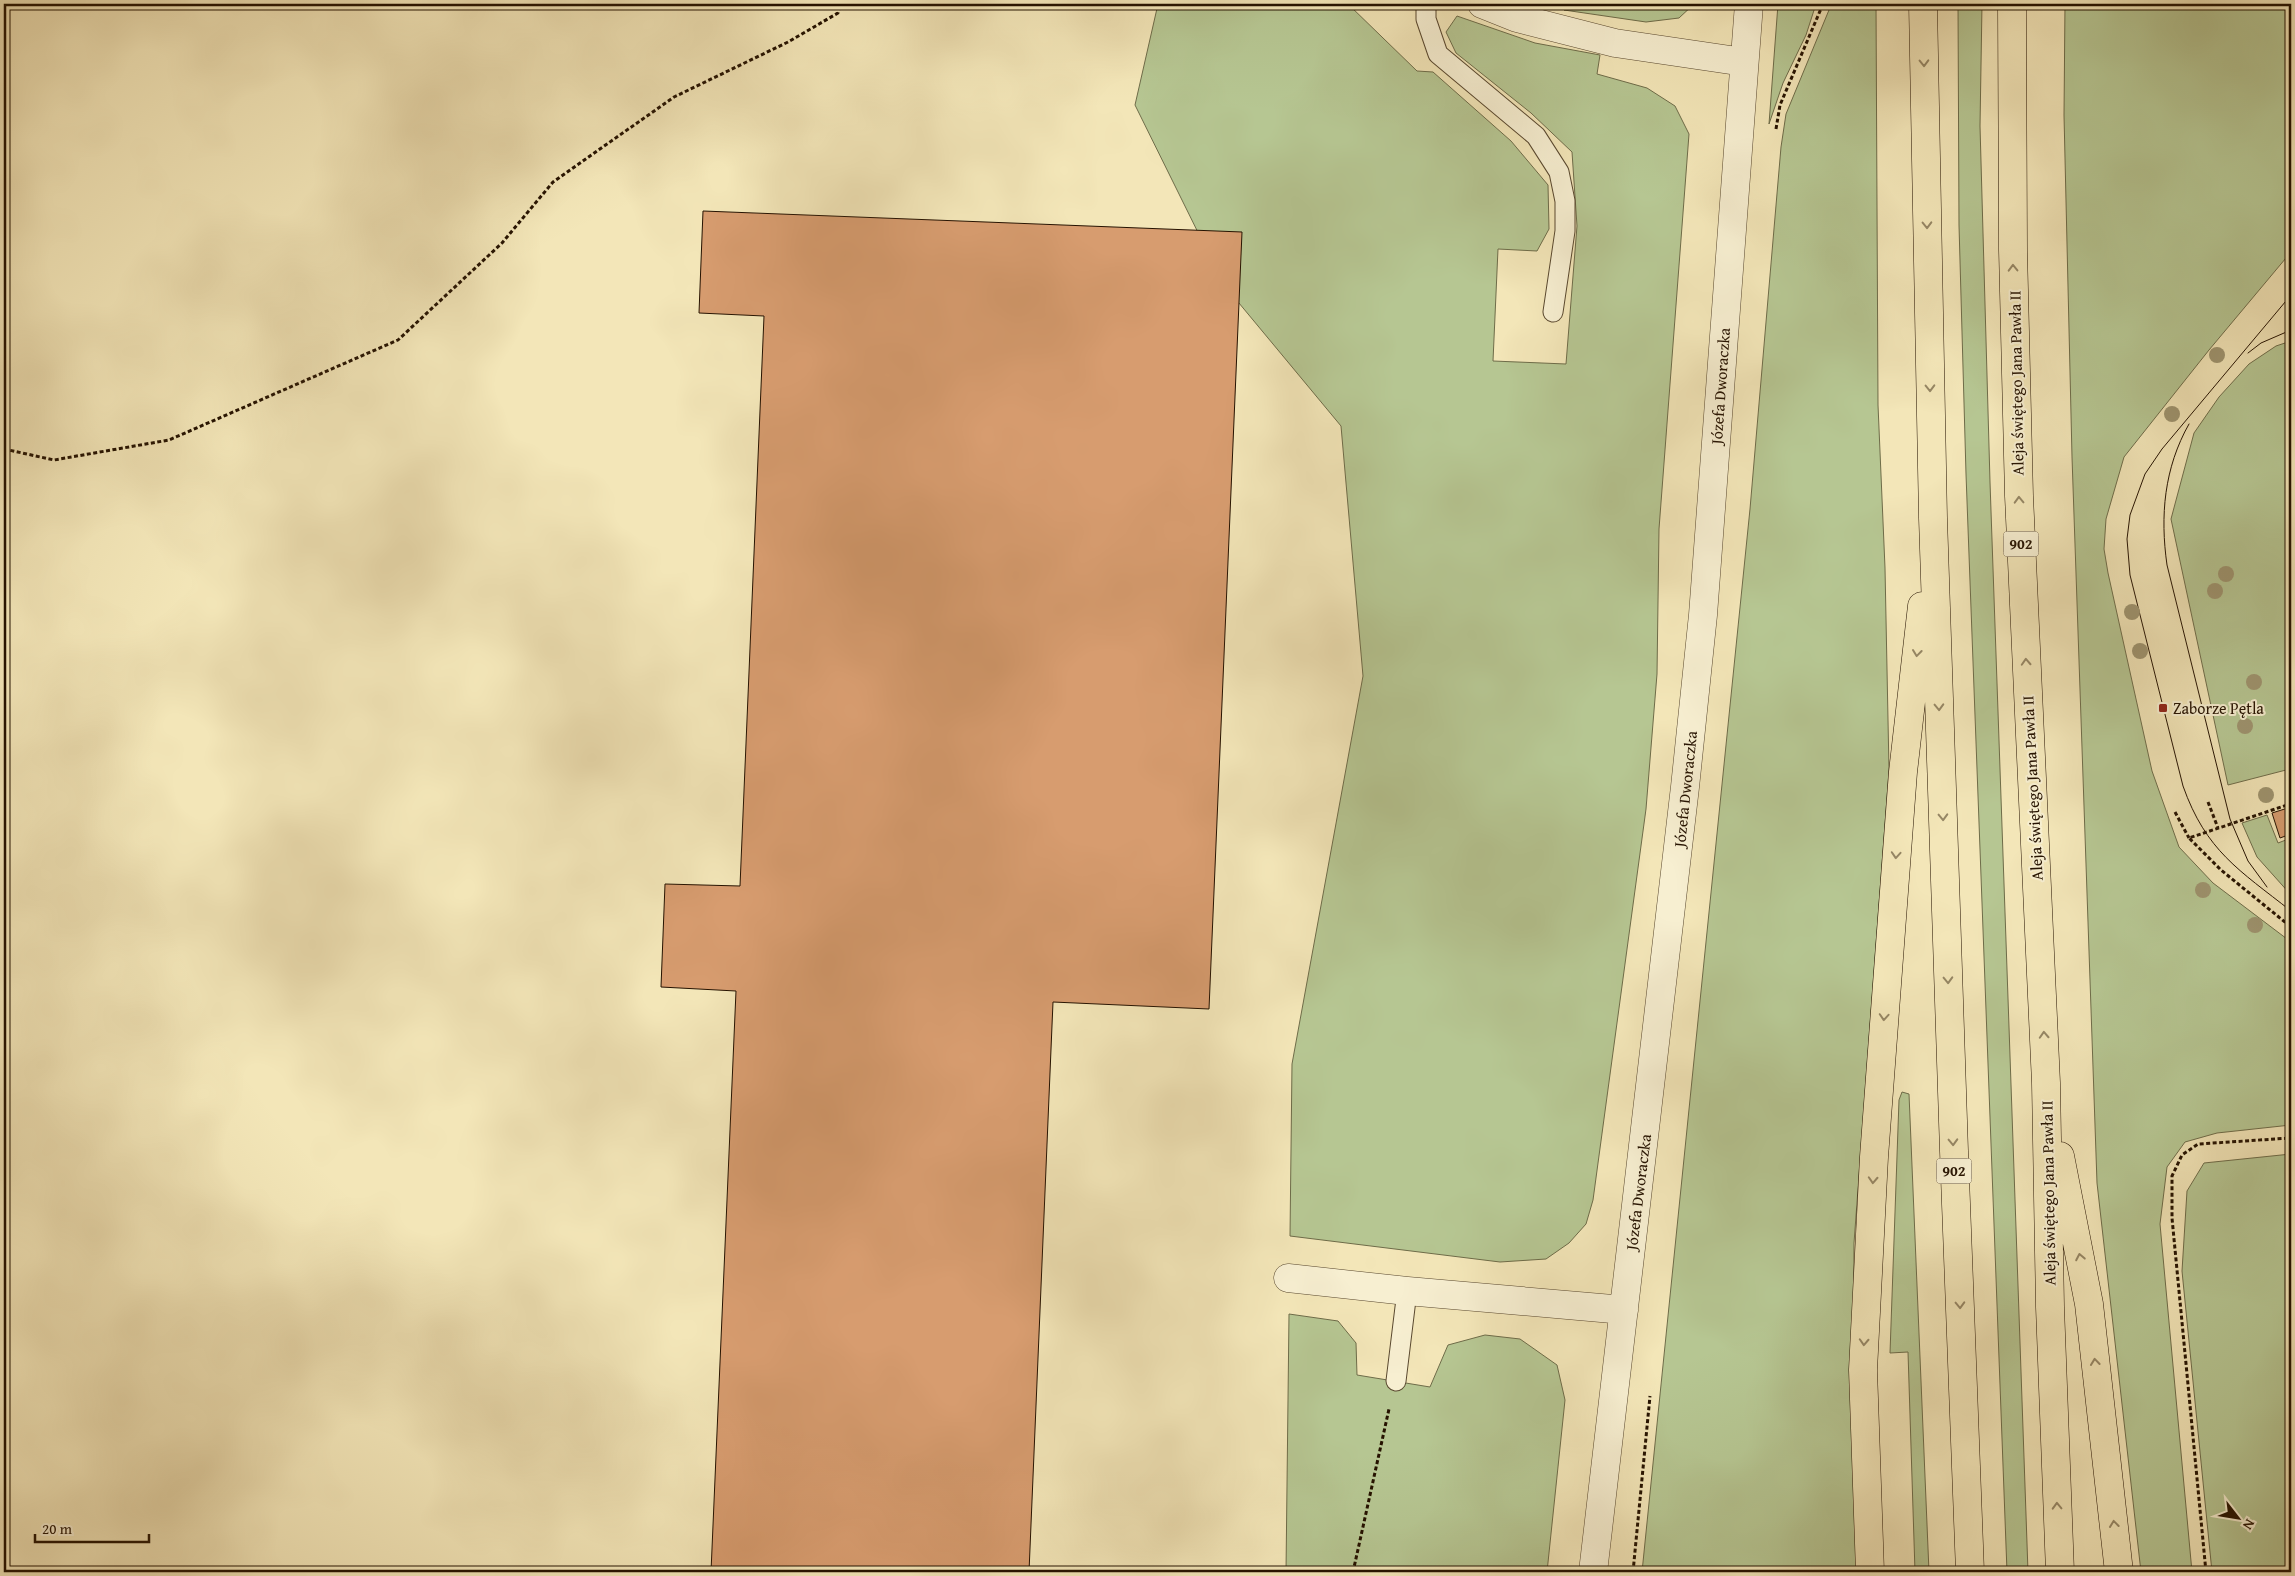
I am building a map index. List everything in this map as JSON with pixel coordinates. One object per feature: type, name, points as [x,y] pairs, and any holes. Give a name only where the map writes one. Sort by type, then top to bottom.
[{"type":"main road","name":"902","points":[[1923,4],[1933,518],[1953,1141],[1970,1572]]},
{"type":"main road","name":"Aleja świętego Jana Pawła II","points":[[2012,4],[2013,250],[2019,496],[2046,1083],[2050,1307],[2060,1572]]},
{"type":"main road","points":[[1870,1572],[1863,1370],[1874,1157],[1903,772],[1933,518]]},
{"type":"main road","points":[[2046,1083],[2089,1304],[2119,1572]]},
{"type":"street","points":[[1482,4],[1517,18],[1615,43],[1744,62]]},
{"type":"street","name":"Józefa Dworaczka","points":[[1593,1572],[1686,787],[1703,615],[1749,4]]},
{"type":"street","points":[[1288,1278],[1624,1310]]},
{"type":"lane","points":[[1426,4],[1426,19],[1438,54],[1536,136],[1559,172],[1564,201],[1565,231],[1553,312]]},
{"type":"lane","points":[[1396,1381],[1407,1290]]},
{"type":"path","points":[[4,449],[54,460],[169,440],[398,340],[502,243],[553,182],[674,97],[788,42],[838,13],[840,4]]},
{"type":"path","points":[[2208,802],[2218,828]]},
{"type":"path","points":[[2189,838],[2290,804],[2291,807]]},
{"type":"path","points":[[2175,812],[2189,838],[2221,870],[2291,927]]},
{"type":"path","points":[[2206,1572],[2172,1218],[2172,1176],[2182,1155],[2198,1144],[2291,1138]]},
{"type":"path","points":[[1353,1572],[1380,1441],[1396,1381]]},
{"type":"green space","points":[[1158,4],[1348,4],[1417,71],[1433,72],[1511,141],[1548,185],[1549,229],[1537,251],[1498,249],[1493,361],[1566,364],[1577,226],[1572,152],[1531,113],[1456,53],[1446,32],[1457,16],[1535,43],[1600,55],[1597,74],[1647,88],[1675,106],[1689,134],[1659,529],[1657,674],[1646,809],[1593,1200],[1586,1224],[1569,1243],[1546,1259],[1500,1262],[1290,1236],[1292,1064],[1363,676],[1341,426],[1224,285],[1135,105]]},
{"type":"green space","points":[[1621,4],[1694,4],[1679,18],[1646,22],[1564,10]]},
{"type":"green space","points":[[1778,4],[1816,4],[1806,35],[1783,83],[1769,124]]},
{"type":"green space","points":[[1830,4],[1876,4],[1878,405],[1885,568],[1889,770],[1854,1243],[1853,1450],[1858,1572],[1642,1572],[1750,509],[1781,147],[1786,114]]},
{"type":"green space","points":[[1958,4],[1982,4],[1980,126],[1990,482],[2028,1572],[2007,1572],[1966,474],[1959,225]]},
{"type":"green space","points":[[2065,4],[2291,4],[2291,252],[2209,350],[2124,457],[2106,519],[2104,549],[2152,771],[2179,847],[2213,883],[2291,942],[2291,1125],[2217,1133],[2185,1142],[2167,1167],[2160,1224],[2192,1572],[2141,1572],[2097,1183],[2072,457],[2064,115]]},
{"type":"green space","points":[[2291,341],[2291,783],[2286,770],[2228,785],[2171,519],[2194,433],[2219,397],[2249,364],[2276,346]]},
{"type":"green space","points":[[2267,815],[2278,843],[2291,838],[2291,895],[2257,857],[2242,823]]},
{"type":"green space","points":[[1902,1092],[1909,1094],[1929,1572],[1915,1572],[1908,1352],[1890,1353],[1899,1100]]},
{"type":"green space","points":[[2291,1154],[2291,1572],[2212,1572],[2182,1271],[2187,1191],[2204,1163]]},
{"type":"green space","points":[[1289,1314],[1338,1321],[1356,1343],[1357,1375],[1430,1387],[1448,1345],[1485,1335],[1520,1339],[1557,1365],[1565,1400],[1547,1572],[1286,1572]]},
{"type":"building","points":[[703,211],[1242,232],[1209,1009],[1053,1002],[1029,1572],[711,1572],[736,991],[661,987],[665,884],[740,886],[764,316],[699,313]]},
{"type":"building","points":[[2291,807],[2291,834],[2280,838],[2272,813]]},
{"type":"tram line","points":[[2291,295],[2162,449],[2145,474],[2130,515],[2127,539],[2130,575],[2183,786],[2192,808],[2202,827],[2226,858],[2291,911]]},
{"type":"tram line","points":[[2248,353],[2261,343],[2291,330]]},
{"type":"tram line","points":[[2189,424],[2174,458],[2166,493],[2164,528],[2167,565],[2230,819],[2248,861],[2267,887]]},
{"type":"place","name":"Zaborze Pętla","points":[[2163,708]]}]
